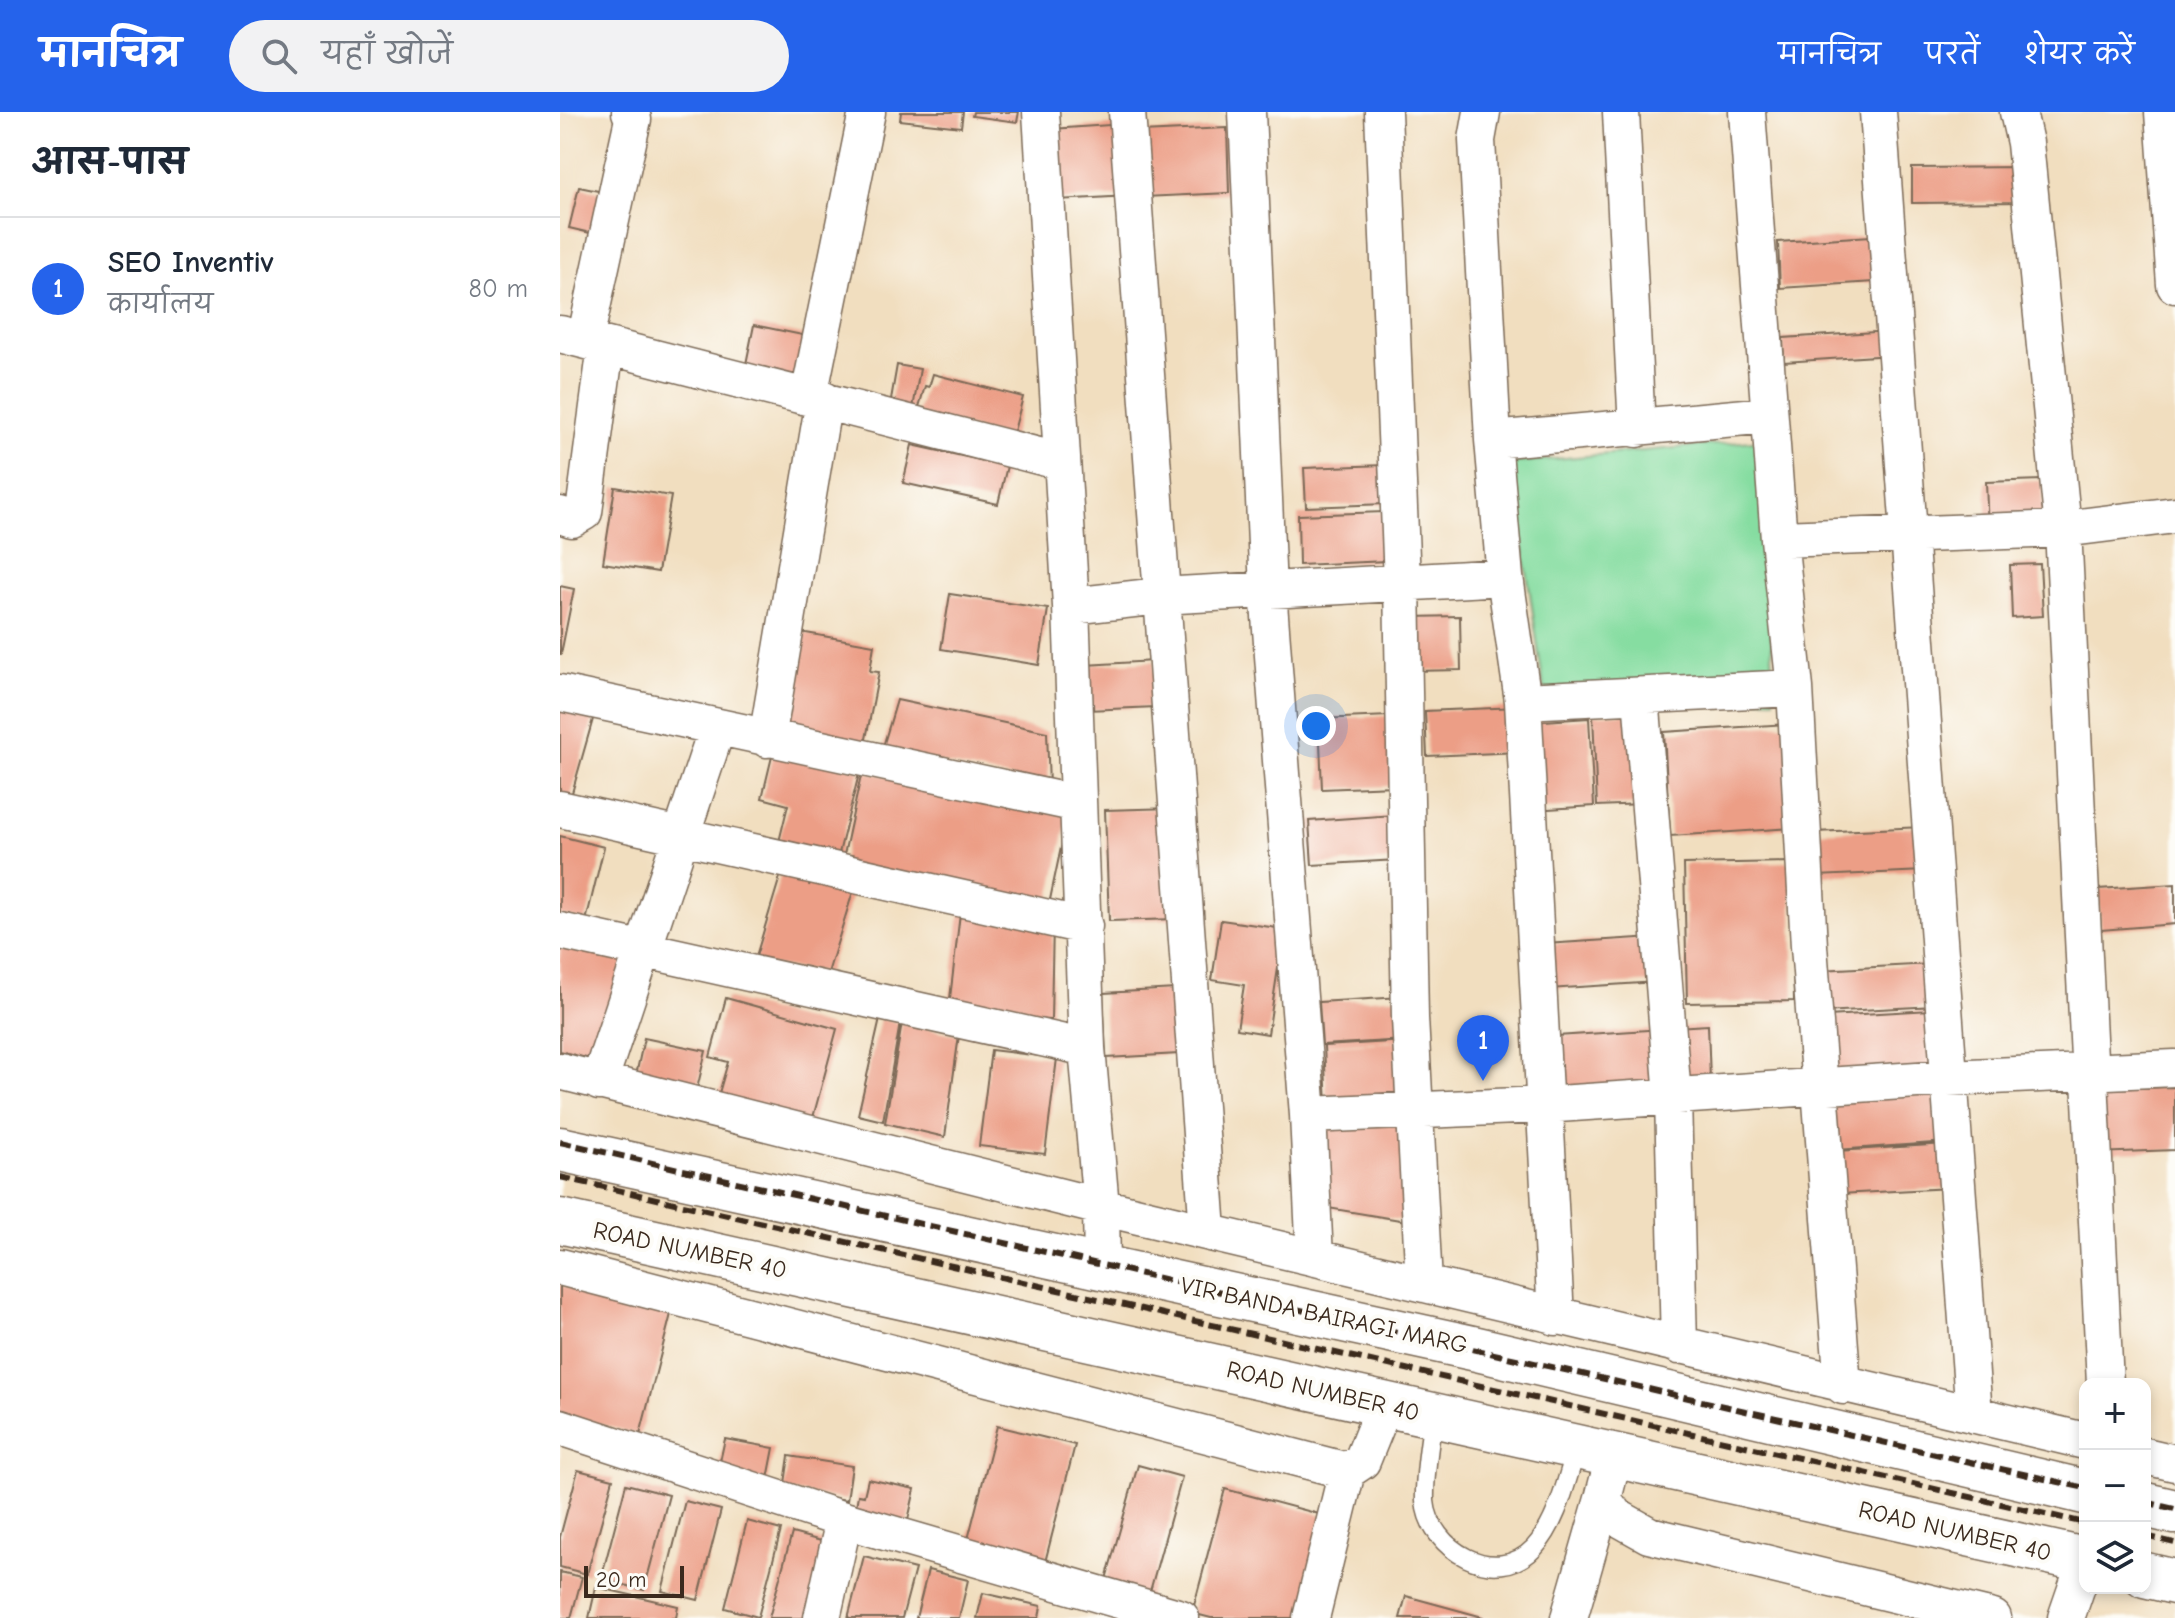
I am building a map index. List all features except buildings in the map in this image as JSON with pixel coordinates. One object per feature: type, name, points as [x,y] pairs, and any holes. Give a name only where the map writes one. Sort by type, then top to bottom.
[{"type":"main road","name":"VIR BANDA BAIRAGI MARG","points":[[560,1149],[1539,1363],[2079,1491]]},
{"type":"main road","name":"ROAD NUMBER 40","points":[[560,1221],[2079,1561]]},
{"type":"main road","points":[[2151,1506],[2175,1512]]},
{"type":"main road","points":[[2151,1576],[2175,1582]]},
{"type":"street","points":[[560,515],[572,519],[584,512],[584,340],[633,119],[630,112]]},
{"type":"street","points":[[767,739],[816,398],[867,112]]},
{"type":"street","points":[[1041,112],[1071,606],[1087,1048],[1101,1207],[1102,1267]]},
{"type":"street","points":[[1127,112],[1208,1231]]},
{"type":"street","points":[[1247,112],[1268,590],[1308,1115],[1315,1258]]},
{"type":"street","points":[[1383,112],[1402,582],[1415,1109],[1424,1284]]},
{"type":"street","points":[[1482,112],[1477,140],[1493,440],[1505,577],[1523,701],[1556,1317]]},
{"type":"street","points":[[1621,112],[1637,429]]},
{"type":"street","points":[[1747,112],[1768,415],[1795,688],[1809,946],[1843,1386]]},
{"type":"street","points":[[1878,112],[1974,1415]]},
{"type":"street","points":[[2018,112],[2025,143],[2063,529],[2078,778],[2087,1073],[2105,1378]]},
{"type":"street","points":[[2167,117],[2175,285]]},
{"type":"street","points":[[584,340],[1062,462]]},
{"type":"street","points":[[1493,440],[1768,415]]},
{"type":"street","points":[[1779,539],[2063,529],[2175,515]]},
{"type":"street","points":[[1071,606],[1160,596],[1505,577]]},
{"type":"street","points":[[1523,701],[1795,688]]},
{"type":"street","points":[[560,693],[1078,804]]},
{"type":"street","points":[[1641,696],[1673,1097],[1679,1346]]},
{"type":"street","points":[[599,1082],[678,836],[717,728]]},
{"type":"street","points":[[560,809],[1084,926]]},
{"type":"street","points":[[560,931],[1087,1048]]},
{"type":"street","points":[[1308,1115],[1543,1105],[1947,1078],[2175,1068]]},
{"type":"street","points":[[560,1071],[1101,1207],[1843,1386],[2079,1440]]},
{"type":"street","points":[[560,1267],[1347,1471]]},
{"type":"street","points":[[1311,1618],[1347,1471],[1362,1461],[1385,1404]]},
{"type":"street","points":[[560,1427],[844,1520],[1181,1618]]},
{"type":"street","points":[[1569,1618],[1603,1499],[1595,1452]]},
{"type":"street","points":[[2151,1457],[2175,1463]]},
{"type":"street","points":[[1603,1499],[1629,1527],[1649,1535],[1993,1618]]},
{"type":"street","points":[[822,1618],[844,1520]]},
{"type":"street","points":[[2066,1618],[2079,1580]]},
{"type":"lane","points":[[1433,1415],[1425,1501],[1429,1518],[1448,1547],[1481,1564],[1516,1561],[1532,1550],[1595,1452]]},
{"type":"green space","points":[[1763,440],[1774,700],[1544,689],[1511,463]]},
{"type":"railway","points":[[560,1142],[2079,1487]]},
{"type":"railway","points":[[560,1177],[2081,1522]]},
{"type":"railway","points":[[2151,1503],[2175,1509]]},
{"type":"railway","points":[[2151,1537],[2175,1543]]},
{"type":"place","name":"SEO Inventiv","points":[[1483,1081]]}]
